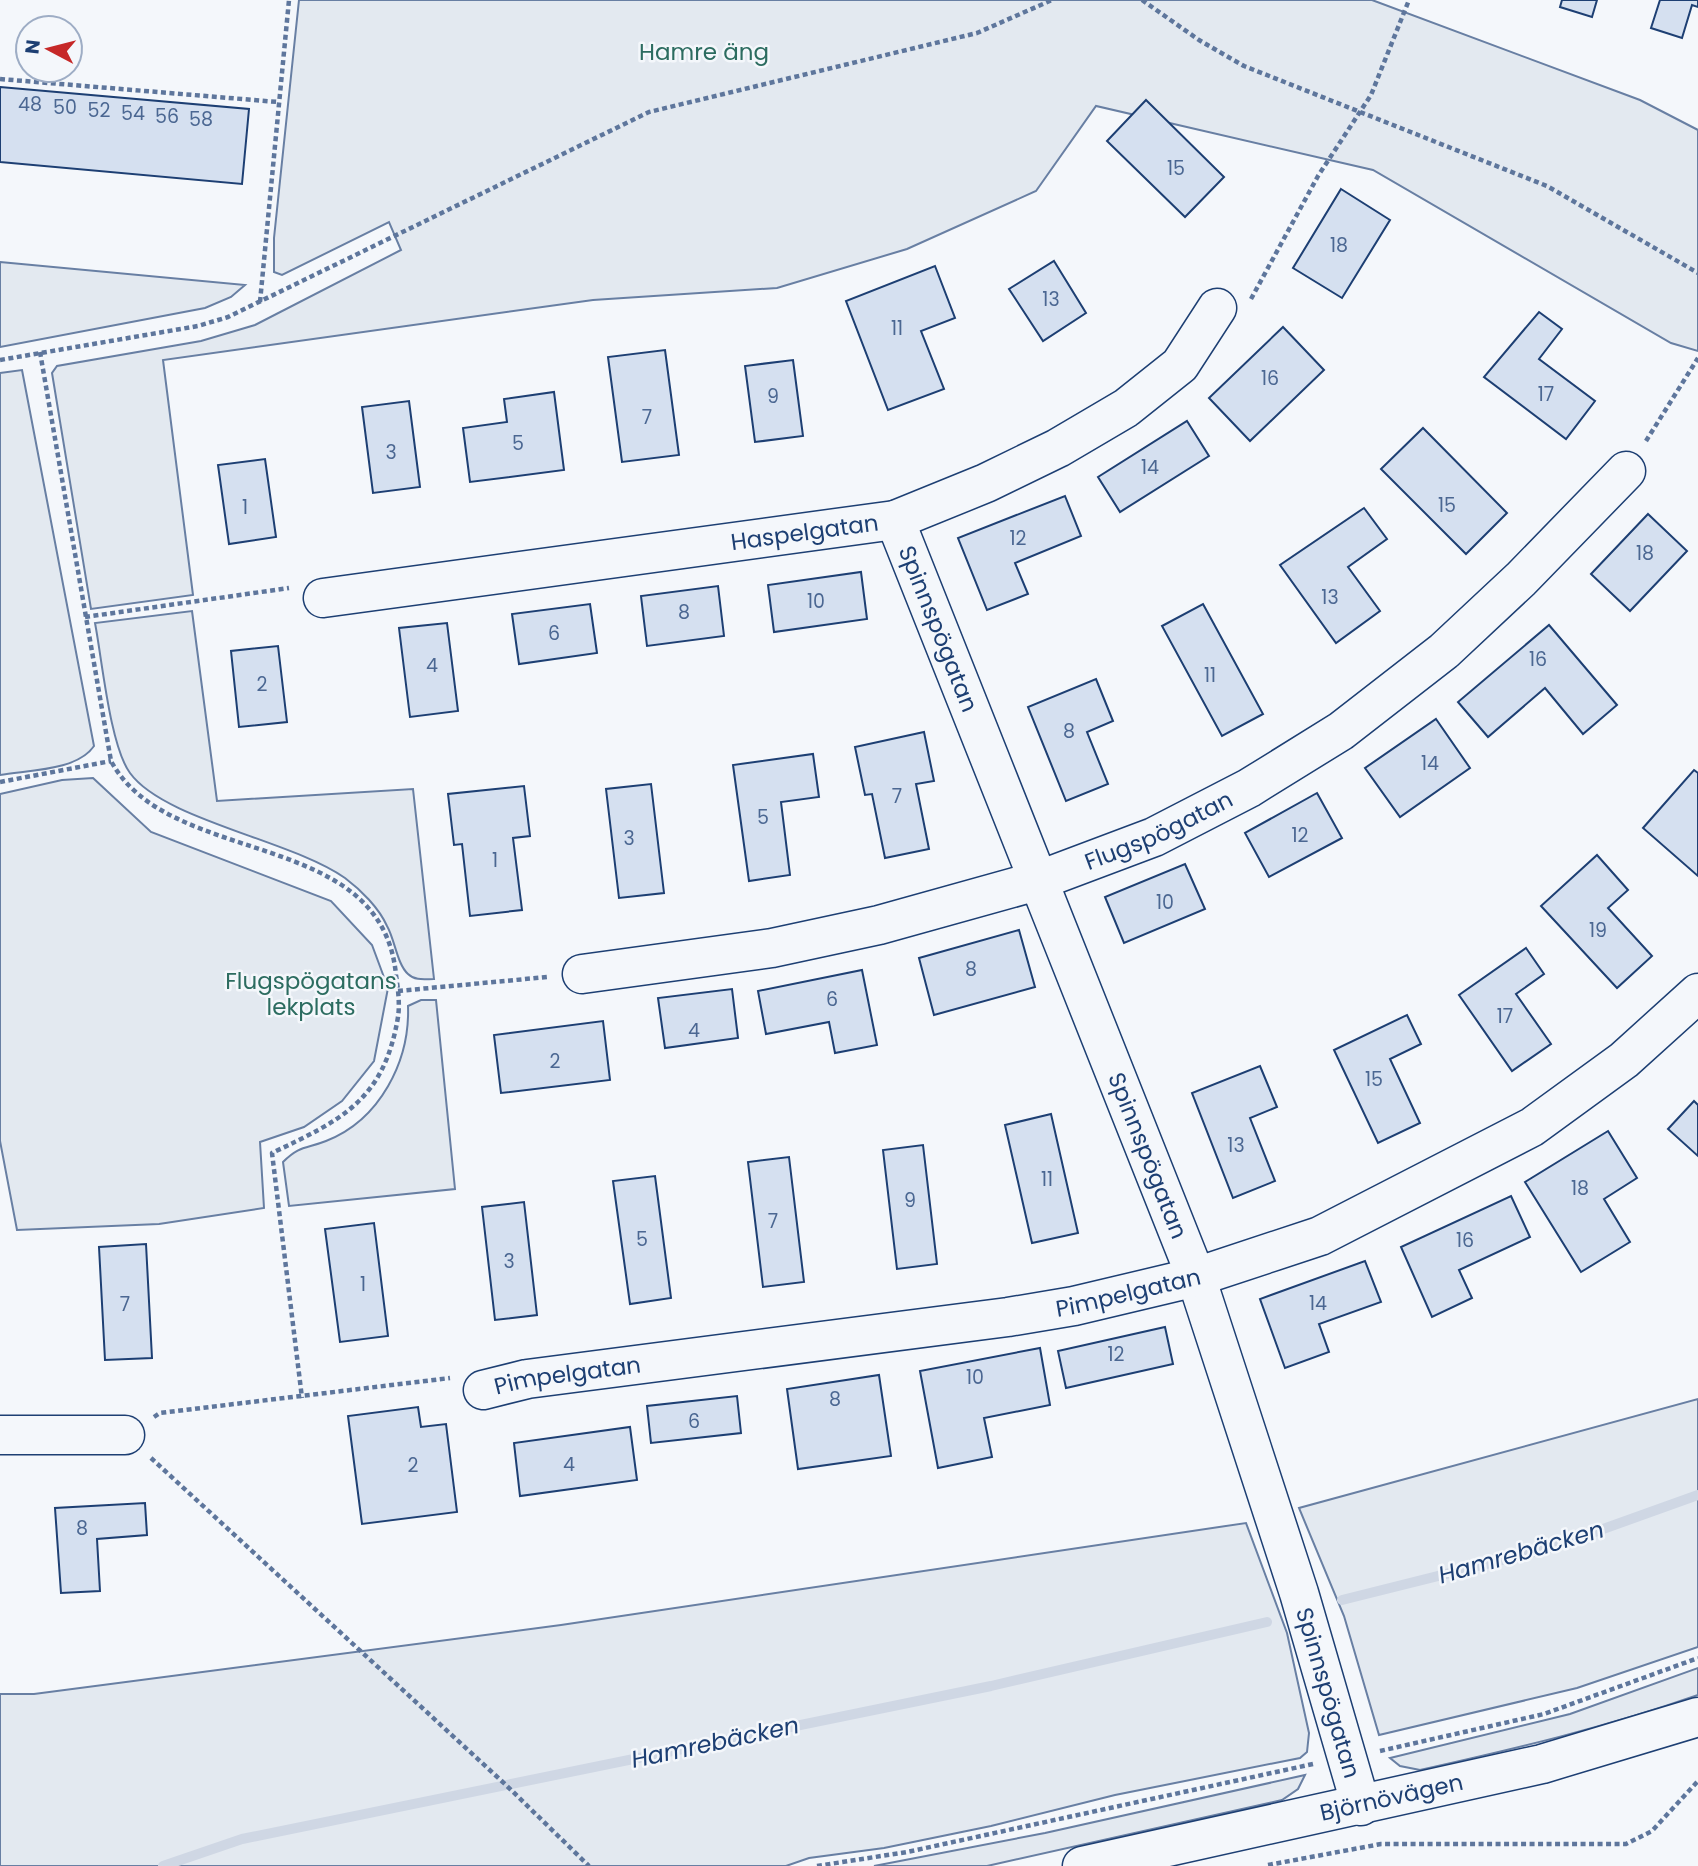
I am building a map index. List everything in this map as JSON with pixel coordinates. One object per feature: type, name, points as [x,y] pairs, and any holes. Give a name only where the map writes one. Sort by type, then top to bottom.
[{"type":"street","name":"Haspelgatan","points":[[323,598],[895,520],[998,477],[1058,448],[1126,408],[1180,365],[1217,308]]},
{"type":"street","name":"Flugspögatan","points":[[582,974],[772,948],[880,925],[1037,881],[1154,837],[1249,788],[1341,731],[1444,651],[1521,579],[1626,471]]},
{"type":"street","name":"Spinnspögatan","points":[[895,520],[1196,1277],[1349,1759],[1361,1806]]},
{"type":"street","name":"Pimpelgatan","points":[[483,1390],[527,1379],[1008,1317],[1074,1306],[1196,1277],[1320,1236],[1532,1127],[1624,1060],[1698,993]]},
{"type":"street","points":[[0,1435],[125,1435]]},
{"type":"street","name":"Björnövägen","points":[[1083,1866],[1136,1860],[1542,1764],[1698,1717]]},
{"type":"path","points":[[260,303],[289,0]]},
{"type":"path","points":[[0,360],[198,326],[260,303],[649,112],[977,33],[1052,0]]},
{"type":"path","points":[[1142,0],[1199,40],[1244,66],[1360,113],[1443,142],[1547,186],[1698,273]]},
{"type":"path","points":[[1217,308],[1246,308],[1318,176],[1371,95],[1409,0]]},
{"type":"path","points":[[0,79],[278,102]]},
{"type":"path","points":[[40,352],[111,761],[122,781],[158,808],[198,827],[306,864],[355,895],[370,911],[387,937],[395,957],[398,1012],[390,1051],[379,1076],[362,1098],[326,1128],[272,1153],[303,1398]]},
{"type":"path","points":[[1626,471],[1698,358]]},
{"type":"path","points":[[85,617],[298,586],[323,598]]},
{"type":"path","points":[[0,782],[111,761]]},
{"type":"path","points":[[398,991],[582,974]]},
{"type":"path","points":[[483,1390],[454,1378],[160,1413],[125,1435],[486,1766],[589,1866]]},
{"type":"path","points":[[817,1866],[907,1852],[1302,1766],[1349,1759],[1544,1714],[1698,1658]]},
{"type":"path","points":[[1265,1866],[1381,1844],[1626,1844],[1653,1831],[1698,1781]]},
{"type":"green space","name":"Hamre äng","points":[[299,0],[1372,0],[1640,100],[1698,130],[1698,351],[1671,343],[1373,170],[1096,106],[1036,191],[907,249],[777,288],[593,300],[163,360],[193,595],[91,609],[52,373],[57,366],[201,341],[255,325],[401,250],[389,222],[282,275],[274,272],[274,238]]},
{"type":"green space","points":[[0,262],[245,285],[231,297],[205,308],[0,347]]},
{"type":"green space","points":[[22,370],[94,746],[86,754],[64,765],[0,775],[0,373]]},
{"type":"green space","points":[[192,611],[217,801],[413,789],[434,979],[417,979],[404,970],[390,932],[379,913],[345,878],[293,852],[170,804],[147,789],[130,773],[123,760],[112,723],[95,623]]},
{"type":"green space","name":"Flugspögatans lekplats","points":[[93,778],[151,832],[331,901],[372,945],[388,988],[374,1061],[342,1101],[304,1127],[260,1142],[264,1208],[159,1224],[17,1230],[0,1141],[0,794],[62,780]]},
{"type":"green space","points":[[421,1000],[436,1000],[455,1189],[289,1206],[283,1162],[299,1150],[345,1131],[362,1119],[376,1104],[388,1086],[404,1047],[408,1006]]},
{"type":"green space","points":[[1698,1399],[1698,1647],[1577,1688],[1379,1735],[1344,1616],[1299,1508]]},
{"type":"green space","points":[[1246,1523],[1287,1633],[1309,1733],[1307,1752],[1300,1758],[1115,1795],[991,1826],[884,1848],[809,1858],[786,1866],[0,1866],[0,1694],[34,1694],[561,1625]]},
{"type":"green space","points":[[1698,1668],[1698,1695],[1595,1727],[1420,1770],[1400,1766],[1390,1758],[1570,1714]]},
{"type":"green space","points":[[1305,1775],[1298,1789],[1282,1800],[987,1866],[874,1866],[1045,1833]]},
{"type":"building","points":[[1562,0],[1597,0],[1592,17],[1560,7]]},
{"type":"building","points":[[1660,0],[1698,0],[1698,7],[1692,5],[1682,38],[1651,28]]},
{"type":"building","points":[[0,87],[249,109],[242,184],[0,162]]},
{"type":"building","points":[[1146,100],[1224,177],[1185,217],[1107,141]]},
{"type":"building","points":[[1341,189],[1390,220],[1342,298],[1293,268]]},
{"type":"building","points":[[1054,261],[1086,313],[1043,341],[1009,289]]},
{"type":"building","points":[[935,266],[955,318],[921,331],[944,389],[888,410],[846,301]]},
{"type":"building","points":[[1539,312],[1562,329],[1539,359],[1595,401],[1566,439],[1484,377]]},
{"type":"building","points":[[1283,327],[1324,370],[1250,441],[1209,398]]},
{"type":"building","points":[[665,350],[679,455],[622,462],[608,357]]},
{"type":"building","points":[[793,360],[803,436],[755,442],[745,366]]},
{"type":"building","points":[[554,392],[564,470],[470,482],[463,428],[507,422],[504,399]]},
{"type":"building","points":[[409,401],[420,487],[373,493],[362,407]]},
{"type":"building","points":[[1187,421],[1209,456],[1120,512],[1098,477]]},
{"type":"building","points":[[1423,428],[1507,513],[1466,554],[1381,469]]},
{"type":"building","points":[[265,459],[276,537],[229,544],[218,465]]},
{"type":"building","points":[[1065,496],[1081,536],[1015,563],[1028,594],[987,610],[958,538]]},
{"type":"building","points":[[1364,508],[1387,539],[1348,567],[1380,611],[1336,643],[1280,565]]},
{"type":"building","points":[[1648,514],[1687,551],[1630,611],[1591,574]]},
{"type":"building","points":[[861,572],[867,619],[774,632],[768,585]]},
{"type":"building","points":[[718,586],[724,636],[647,646],[641,596]]},
{"type":"building","points":[[590,604],[597,653],[519,664],[512,614]]},
{"type":"building","points":[[1203,604],[1263,714],[1222,736],[1162,626]]},
{"type":"building","points":[[447,623],[458,711],[410,717],[399,628]]},
{"type":"building","points":[[1549,625],[1617,705],[1583,734],[1545,688],[1488,737],[1458,702]]},
{"type":"building","points":[[278,646],[287,722],[239,727],[231,651]]},
{"type":"building","points":[[1096,679],[1113,721],[1087,732],[1108,784],[1066,801],[1028,707]]},
{"type":"building","points":[[1436,719],[1470,768],[1400,817],[1365,768]]},
{"type":"building","points":[[924,732],[934,781],[916,784],[929,849],[885,858],[872,794],[865,795],[855,747]]},
{"type":"building","points":[[813,754],[819,797],[781,802],[790,875],[749,881],[733,765]]},
{"type":"building","points":[[1694,770],[1698,773],[1698,876],[1643,828]]},
{"type":"building","points":[[651,784],[664,893],[619,898],[606,789]]},
{"type":"building","points":[[524,786],[530,836],[513,838],[522,910],[470,916],[462,844],[454,845],[448,794]]},
{"type":"building","points":[[1317,793],[1342,838],[1269,877],[1245,833]]},
{"type":"building","points":[[1597,855],[1628,890],[1608,908],[1652,956],[1617,988],[1541,906]]},
{"type":"building","points":[[1185,864],[1205,909],[1124,943],[1105,897]]},
{"type":"building","points":[[1019,930],[1035,987],[934,1015],[919,958]]},
{"type":"building","points":[[1526,948],[1544,974],[1516,994],[1551,1044],[1512,1071],[1459,995]]},
{"type":"building","points":[[862,970],[877,1045],[835,1053],[829,1022],[766,1034],[758,991]]},
{"type":"building","points":[[732,989],[738,1038],[665,1048],[658,998]]},
{"type":"building","points":[[1407,1015],[1421,1044],[1390,1059],[1420,1123],[1378,1143],[1334,1050]]},
{"type":"building","points":[[603,1021],[610,1080],[501,1093],[494,1035]]},
{"type":"building","points":[[1260,1066],[1277,1107],[1250,1118],[1275,1181],[1233,1198],[1192,1093]]},
{"type":"building","points":[[1694,1101],[1698,1105],[1698,1156],[1668,1129]]},
{"type":"building","points":[[1051,1114],[1078,1233],[1032,1243],[1005,1125]]},
{"type":"building","points":[[1608,1131],[1637,1178],[1604,1199],[1630,1242],[1581,1272],[1525,1182]]},
{"type":"building","points":[[923,1145],[937,1264],[897,1269],[883,1150]]},
{"type":"building","points":[[789,1157],[804,1282],[763,1287],[748,1162]]},
{"type":"building","points":[[655,1176],[671,1298],[630,1304],[613,1181]]},
{"type":"building","points":[[1511,1196],[1530,1237],[1459,1270],[1472,1298],[1432,1317],[1401,1247]]},
{"type":"building","points":[[524,1202],[537,1315],[495,1320],[482,1207]]},
{"type":"building","points":[[374,1223],[388,1336],[340,1342],[325,1229]]},
{"type":"building","points":[[146,1244],[152,1358],[105,1360],[99,1247]]},
{"type":"building","points":[[1365,1261],[1381,1302],[1319,1324],[1329,1352],[1285,1368],[1260,1299]]},
{"type":"building","points":[[1165,1327],[1173,1364],[1066,1388],[1058,1351]]},
{"type":"building","points":[[1040,1348],[1050,1405],[984,1418],[992,1457],[938,1468],[920,1371]]},
{"type":"building","points":[[879,1375],[891,1456],[798,1469],[787,1389]]},
{"type":"building","points":[[737,1396],[741,1433],[651,1443],[647,1406]]},
{"type":"building","points":[[418,1407],[421,1427],[446,1424],[457,1512],[362,1524],[348,1416]]},
{"type":"building","points":[[630,1427],[637,1480],[520,1496],[514,1443]]},
{"type":"building","points":[[145,1503],[147,1535],[97,1539],[100,1591],[61,1593],[55,1508]]},
{"type":"waterway","name":"Hamrebäcken","points":[[1342,1600],[1550,1548],[1698,1495]]},
{"type":"waterway","name":"Hamrebäcken","points":[[163,1866],[242,1839],[991,1686],[1267,1622]]}]
